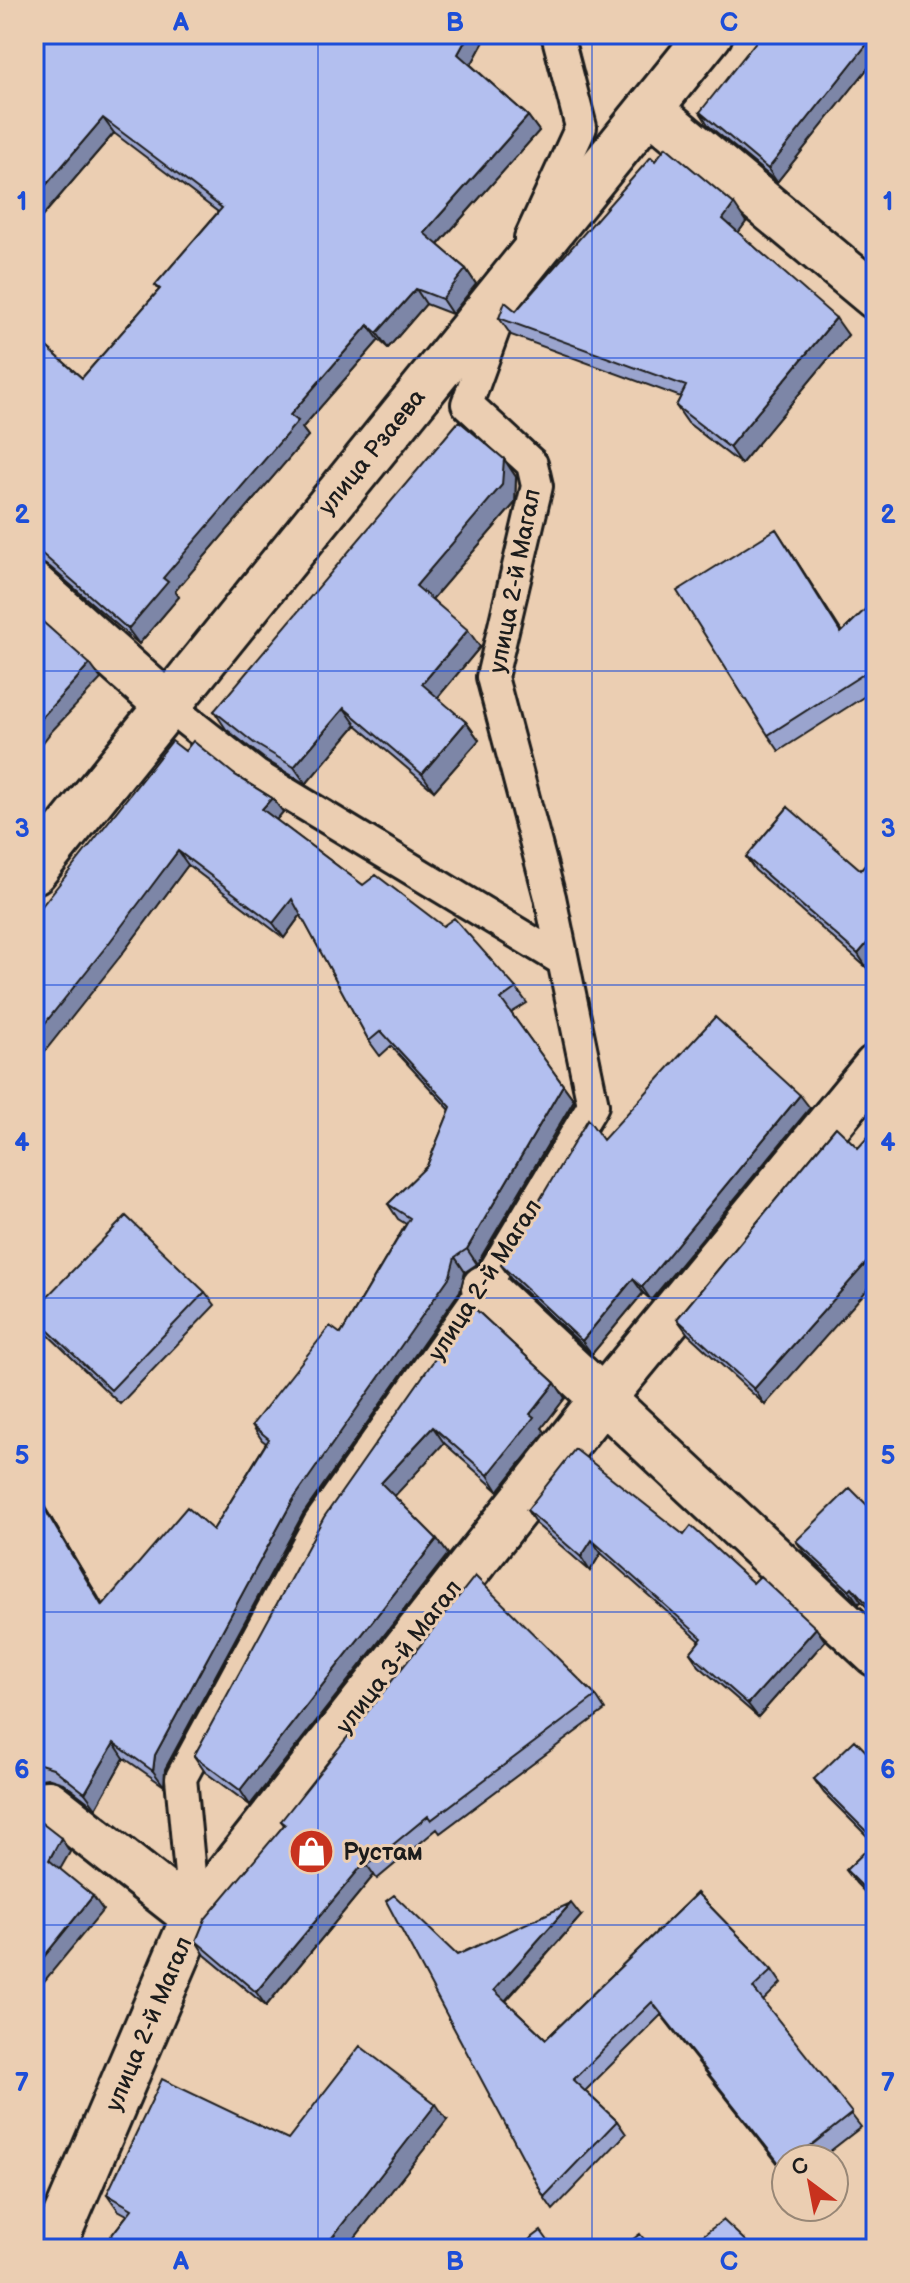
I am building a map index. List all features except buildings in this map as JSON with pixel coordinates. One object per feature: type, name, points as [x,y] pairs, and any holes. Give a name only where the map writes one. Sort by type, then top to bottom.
[{"type":"street","name":"улица Рзаева","points":[[34,871],[710,34]]},
{"type":"street","points":[[650,109],[876,297]]},
{"type":"street","points":[[34,586],[167,705]]},
{"type":"street","points":[[604,1397],[876,1067]]},
{"type":"street","points":[[484,1288],[876,1654]]},
{"type":"street","name":"улица 3-й Магал","points":[[194,1917],[604,1397]]},
{"type":"street","points":[[34,1804],[49,1803],[194,1917]]},
{"type":"street","name":"улица 2-й Магал","points":[[52,2249],[194,1917]]},
{"type":"lane","points":[[512,279],[581,127],[557,34]]},
{"type":"lane","name":"улица 2-й Магал","points":[[194,1917],[181,1778],[319,1523],[484,1288],[593,1105],[550,897],[492,677],[537,486],[532,464],[467,404],[512,279]]},
{"type":"lane","points":[[167,705],[256,775],[562,960]]},
{"type":"place","name":"Рустам","points":[[312,1852]]}]
